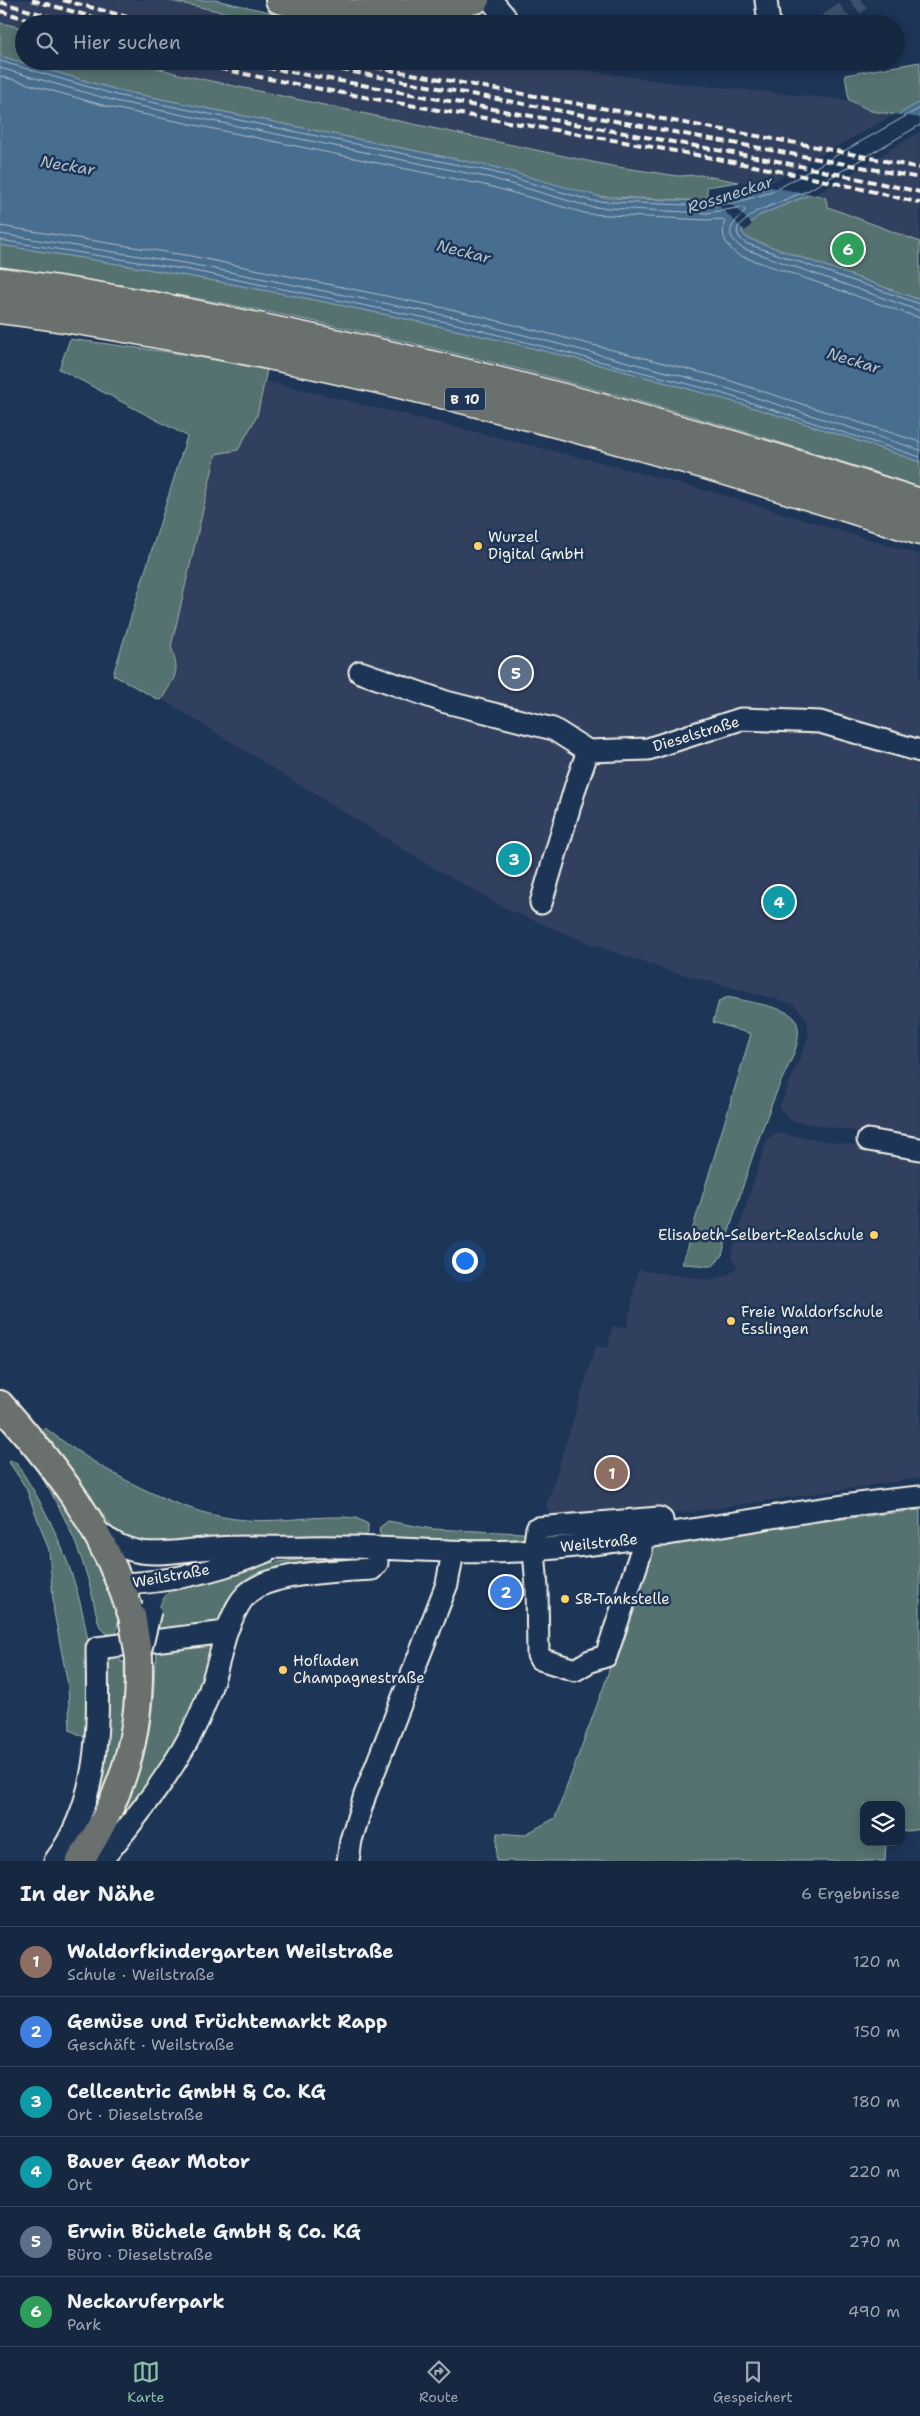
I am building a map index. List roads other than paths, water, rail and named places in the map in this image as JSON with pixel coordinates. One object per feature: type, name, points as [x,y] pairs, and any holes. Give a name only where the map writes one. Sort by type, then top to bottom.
[{"type":"highway","name":"B 10","points":[[0,282],[176,310],[339,343],[461,371],[728,443],[920,503]]},
{"type":"highway","name":"B 10","points":[[0,309],[190,340],[390,381],[542,418],[723,468],[920,531]]},
{"type":"main road","points":[[279,0],[344,12],[372,14],[402,12],[476,0]]},
{"type":"main road","name":"Weilstraße","points":[[0,1404],[63,1478],[97,1531],[122,1584]]},
{"type":"main road","points":[[80,1861],[110,1809],[130,1756],[138,1710],[141,1614],[122,1584]]},
{"type":"street","points":[[491,0],[503,15]]},
{"type":"street","points":[[766,0],[768,15]]},
{"type":"street","points":[[360,672],[446,702],[553,729],[588,751],[576,784],[541,903]]},
{"type":"street","name":"Dieselstraße","points":[[588,751],[648,749],[741,719],[820,722],[920,751]]},
{"type":"street","points":[[868,1140],[920,1149]]},
{"type":"street","name":"Weilstraße","points":[[97,1531],[127,1550],[147,1554],[218,1548],[376,1548],[453,1552],[534,1550],[641,1539],[810,1510],[920,1497]]},
{"type":"street","points":[[641,1539],[641,1552],[606,1656],[575,1670],[542,1660],[538,1657],[534,1550],[537,1528],[658,1518],[662,1520],[664,1535]]},
{"type":"street","name":"Weilstraße","points":[[122,1584],[152,1582],[236,1564],[275,1548]]},
{"type":"street","points":[[100,1861],[154,1792],[194,1728],[217,1667],[226,1632],[240,1602],[256,1587],[275,1580],[312,1574],[372,1569],[377,1563],[376,1548]]},
{"type":"street","points":[[348,1861],[351,1840],[366,1796],[447,1584],[453,1552]]},
{"type":"street","points":[[122,1584],[153,1562],[171,1553]]},
{"type":"street","points":[[141,1614],[158,1593],[179,1577]]},
{"type":"street","points":[[55,1861],[68,1841],[82,1812],[93,1772],[98,1721],[96,1648],[226,1632]]},
{"type":"water","name":"Neckar","points":[[0,56],[15,60],[15,70],[48,70],[117,90],[494,167],[604,198],[707,201],[732,198],[769,188],[920,102],[920,129],[811,194],[758,216],[741,231],[747,238],[920,300],[920,462],[808,424],[694,391],[580,360],[465,332],[233,284],[0,245]]},
{"type":"tunnel","points":[[840,15],[861,0]]},
{"type":"railway","points":[[32,0],[85,15]]},
{"type":"railway","points":[[63,0],[120,15]]},
{"type":"railway","points":[[0,2],[44,15]]},
{"type":"railway","points":[[0,11],[15,16]]},
{"type":"railway","points":[[229,70],[369,98],[737,163],[920,203]]},
{"type":"railway","points":[[280,70],[777,161],[920,192]]},
{"type":"railway","points":[[342,70],[920,178]]},
{"type":"railway","points":[[390,70],[807,145],[920,168]]},
{"type":"place","name":"Neckaruferpark","points":[[848,249]]},
{"type":"place","name":"Wurzel Digital GmbH","points":[[478,546]]},
{"type":"place","name":"Erwin Büchele GmbH & Co. KG","points":[[516,673]]},
{"type":"place","name":"Cellcentric GmbH & Co. KG","points":[[514,859]]},
{"type":"place","name":"Bauer Gear Motor","points":[[779,902]]},
{"type":"place","name":"Elisabeth-Selbert-Realschule","points":[[874,1235]]},
{"type":"place","name":"Freie Waldorfschule Esslingen","points":[[731,1321]]},
{"type":"place","name":"Waldorfkindergarten Weilstraße","points":[[612,1473]]},
{"type":"place","name":"Gemüse und Früchtemarkt Rapp","points":[[506,1592]]},
{"type":"place","name":"SB-Tankstelle","points":[[565,1599]]},
{"type":"place","name":"Hofladen Champagnestraße","points":[[283,1670]]},
{"type":"water label","name":"Rossneckar","points":[[730,194]]}]
